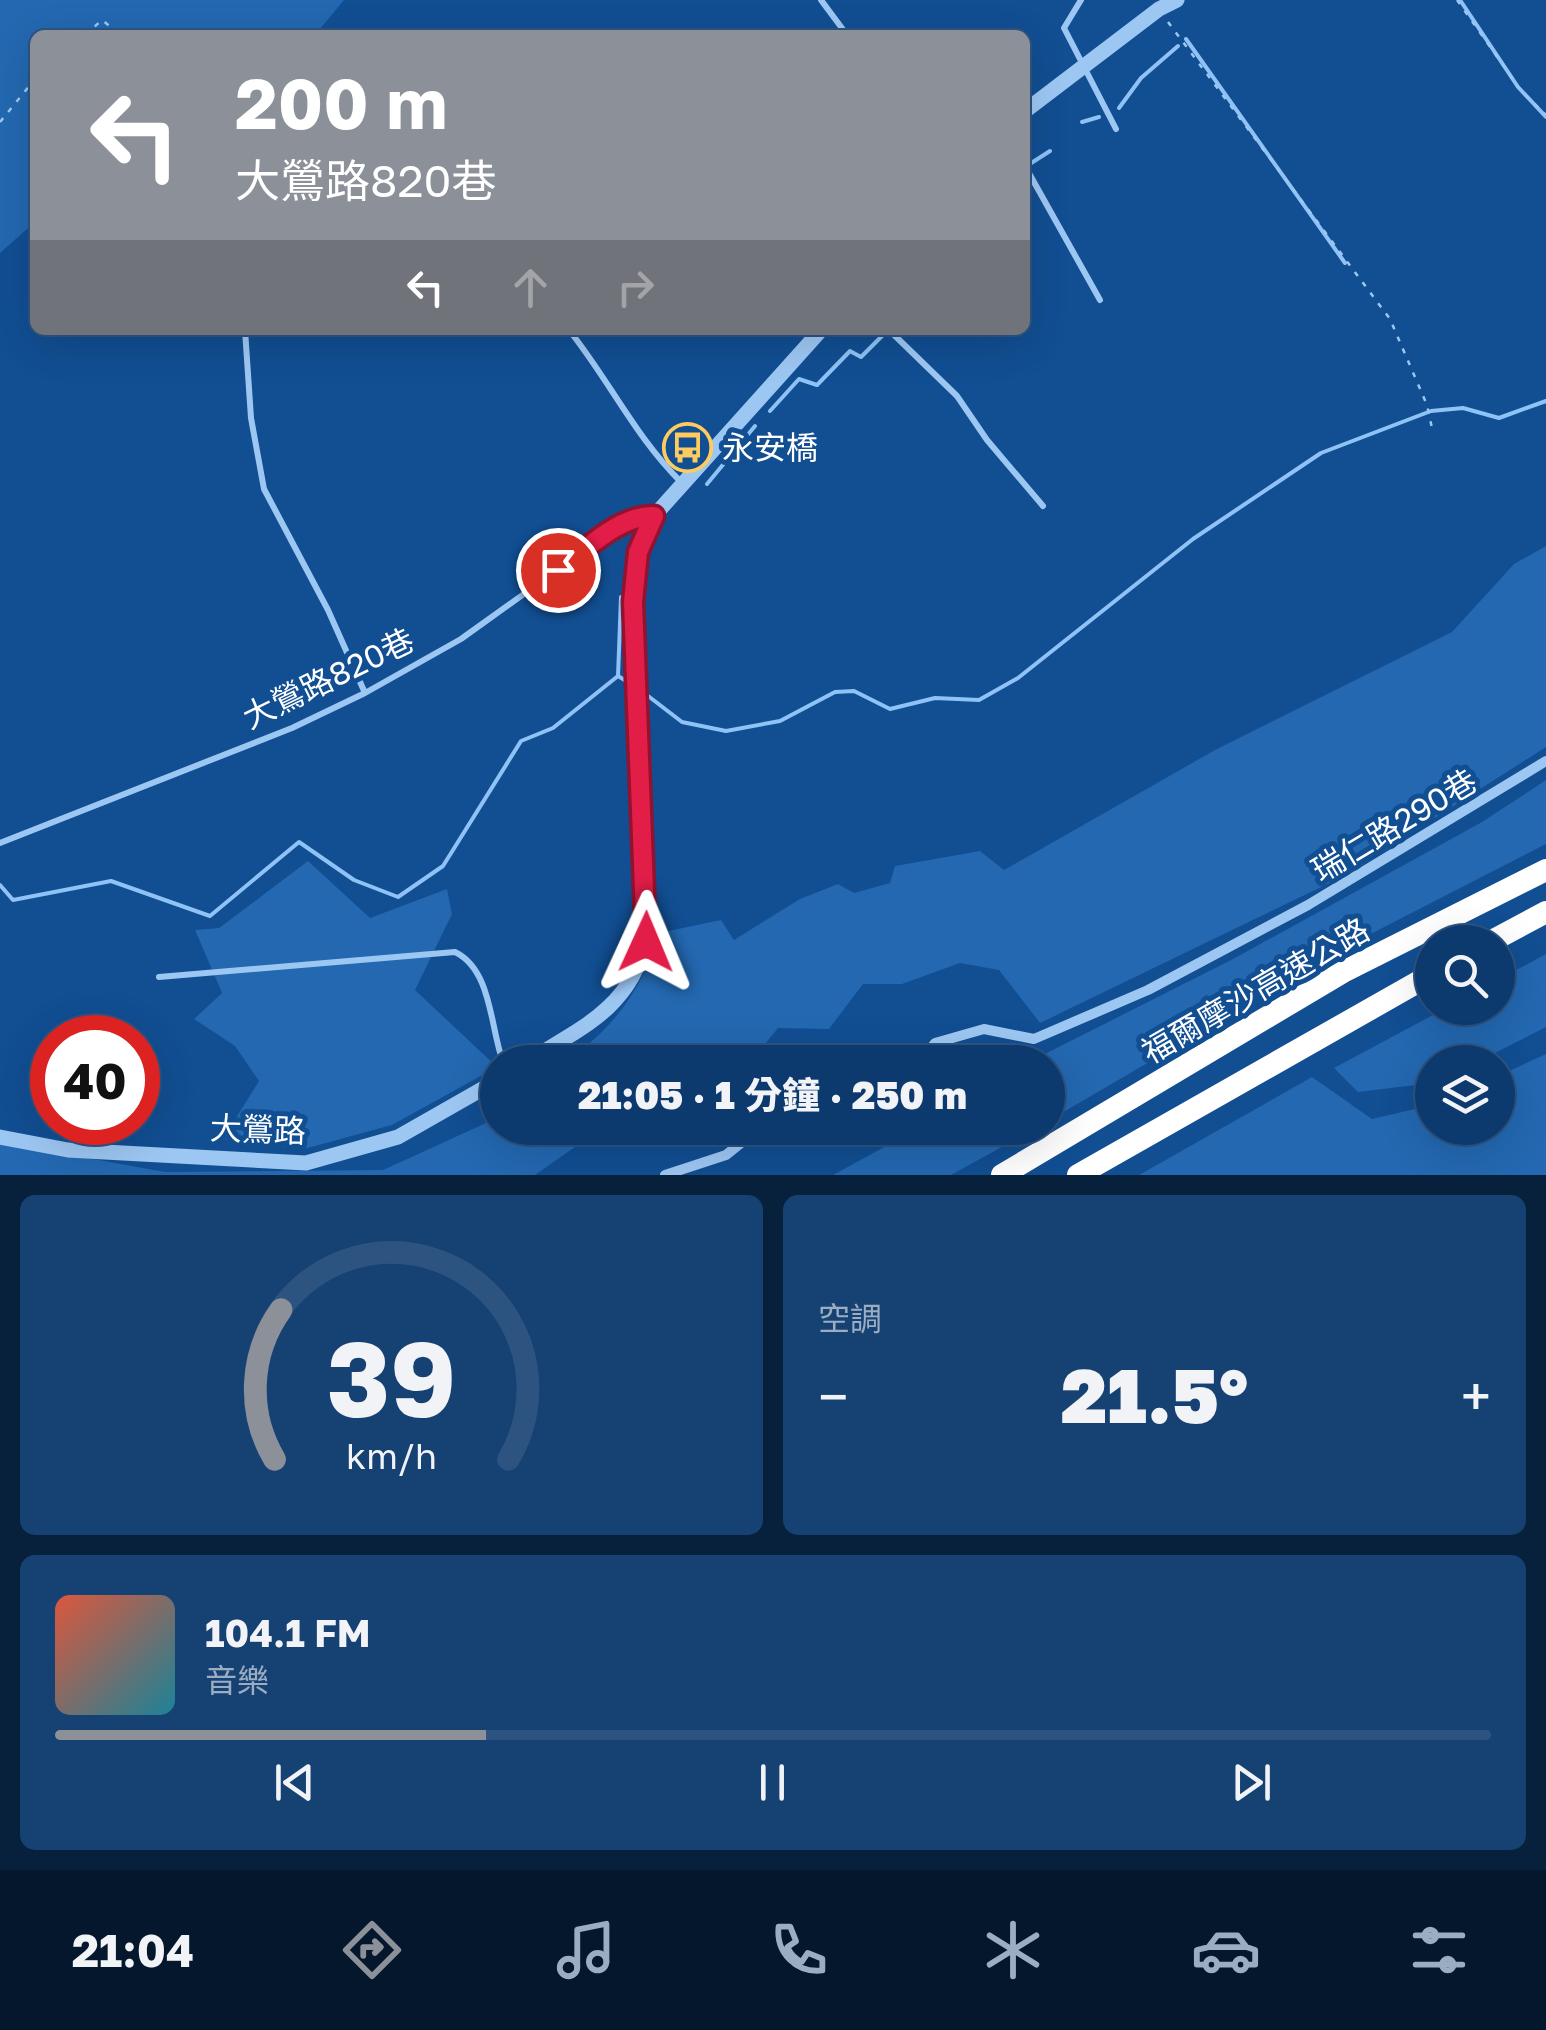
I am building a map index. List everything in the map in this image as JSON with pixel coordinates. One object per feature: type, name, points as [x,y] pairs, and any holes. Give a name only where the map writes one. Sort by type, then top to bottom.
[{"type":"highway","name":"福爾摩沙高速公路","points":[[1002,1175],[1343,972],[1546,870]]},
{"type":"highway","points":[[1515,929],[1546,912]]},
{"type":"highway","points":[[1078,1175],[1415,984]]},
{"type":"street","points":[[1030,107],[1159,9],[1178,0]]},
{"type":"street","points":[[552,1045],[610,1008],[638,974],[648,910],[634,684],[634,570],[643,534],[682,483],[816,335]]},
{"type":"street","name":"瑞仁路290巷","points":[[933,1045],[984,1029],[1034,1039],[1148,990],[1266,928],[1546,761]]},
{"type":"street","name":"大鶯路","points":[[0,1137],[68,1150],[306,1163],[398,1137],[480,1090]]},
{"type":"street","points":[[665,1175],[726,1154],[738,1145]]},
{"type":"lane","points":[[822,0],[843,30]]},
{"type":"lane","points":[[1081,0],[1064,28],[1116,128]]},
{"type":"lane","points":[[1030,175],[1100,300]]},
{"type":"lane","points":[[245,335],[251,418],[264,489],[328,610],[365,693]]},
{"type":"lane","points":[[573,335],[607,378],[649,450],[682,483]]},
{"type":"lane","points":[[895,335],[957,396],[987,440],[1042,506]]},
{"type":"lane","name":"大鶯路820巷","points":[[0,844],[274,735],[365,693],[461,639],[623,523],[639,516],[654,516]]},
{"type":"lane","points":[[159,976],[455,952],[479,971],[499,1045]]},
{"type":"path","points":[[1457,0],[1522,92],[1546,116]]},
{"type":"path","points":[[1159,9],[1390,318],[1428,408],[1433,433]]},
{"type":"path","points":[[91,30],[102,20],[115,30]]},
{"type":"path","points":[[0,122],[30,86]]},
{"type":"shaded area","points":[[0,0],[344,0],[319,30],[30,30],[30,226],[0,253]]},
{"type":"shaded area","points":[[1546,546],[1546,747],[1344,876],[1040,1023],[999,970],[960,963],[902,984],[863,984],[829,1029],[778,1028],[764,1045],[587,1045],[613,1020],[635,990],[659,933],[721,920],[734,940],[800,899],[838,884],[854,893],[890,883],[895,866],[980,851],[1004,870],[1215,750],[1452,632],[1514,564]]},
{"type":"shaded area","points":[[1546,780],[1546,844],[1357,941],[1065,1111],[1063,1045],[1233,959],[1482,822]]},
{"type":"shaded area","points":[[308,861],[370,918],[447,889],[452,914],[415,990],[480,1051],[480,1076],[392,1125],[304,1149],[223,1139],[259,1081],[235,1046],[194,1019],[222,993],[195,930],[219,928]]},
{"type":"shaded area","points":[[1546,954],[1546,1027],[1511,1045],[1415,1045],[1415,1085],[1358,1092],[1334,1068],[1415,1025],[1515,1025],[1515,971]]},
{"type":"shaded area","points":[[1546,1054],[1546,1175],[1139,1175],[1312,1077],[1372,1119],[1415,1109],[1415,1145],[1515,1145],[1515,1068]]},
{"type":"shaded area","points":[[480,1126],[480,1145],[578,1145],[535,1175],[0,1175],[0,1142],[165,1172],[383,1170]]},
{"type":"shaded area","points":[[888,1145],[1005,1145],[951,1175],[833,1175]]},
{"type":"waterway","points":[[1460,0],[1518,87],[1546,117]]},
{"type":"waterway","points":[[1186,39],[1345,263]]},
{"type":"waterway","points":[[1119,108],[1141,78],[1178,46]]},
{"type":"waterway","points":[[1082,122],[1099,117]]},
{"type":"waterway","points":[[1030,164],[1050,151]]},
{"type":"waterway","points":[[770,411],[799,379],[817,385],[850,351],[861,357],[883,335]]},
{"type":"waterway","points":[[639,689],[682,722],[726,731],[780,721],[835,692],[854,691],[890,709],[935,698],[979,700],[1018,678],[1193,539],[1321,453],[1431,411],[1463,408],[1499,418],[1546,401]]},
{"type":"waterway","points":[[707,484],[755,426]]},
{"type":"waterway","points":[[618,676],[621,597]]},
{"type":"waterway","points":[[0,885],[13,900],[111,881],[210,916],[299,842],[354,880],[398,897],[443,866],[521,741],[553,728],[618,676],[631,684]]},
{"type":"place","name":"永安橋","points":[[687,447]]},
{"type":"route","points":[[558,570],[623,523],[639,516],[654,516],[638,552],[633,602],[648,910],[646,942]]}]
